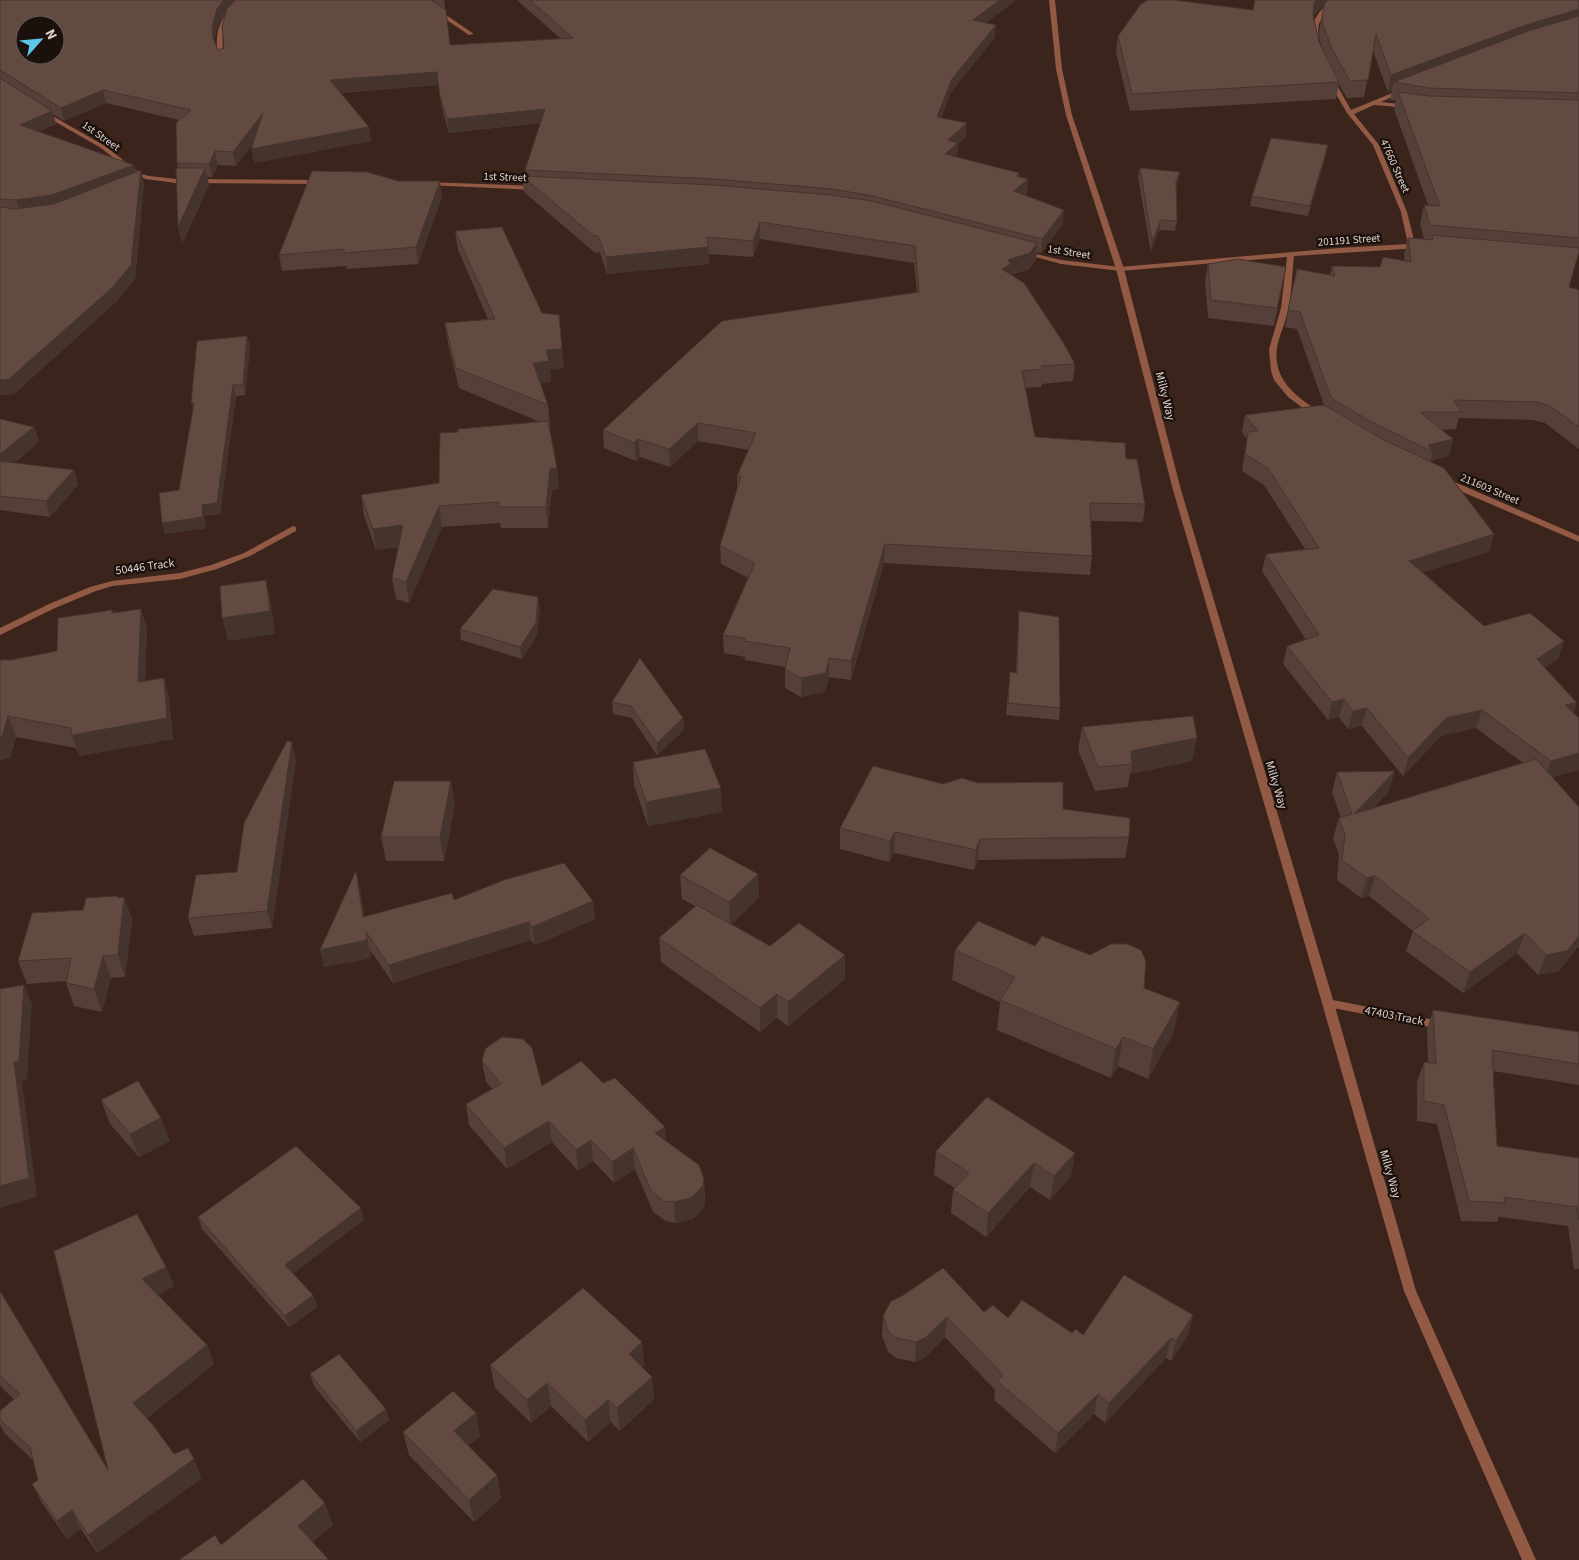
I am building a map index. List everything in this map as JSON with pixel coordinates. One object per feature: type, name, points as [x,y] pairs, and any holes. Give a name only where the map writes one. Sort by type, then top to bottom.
[{"type":"street","points":[[420,0],[470,34]]},
{"type":"street","name":"Milky Way","points":[[1052,0],[1059,69],[1069,115],[1120,269],[1176,490],[1328,1003],[1410,1290],[1529,1560]]},
{"type":"street","points":[[1317,42],[1314,33],[1315,22],[1321,13],[1338,0]]},
{"type":"street","points":[[222,60],[218,39],[222,25],[235,7]]},
{"type":"street","name":"47660 Street","points":[[1330,76],[1350,113],[1376,145],[1404,212],[1412,246]]},
{"type":"street","points":[[1350,113],[1413,87]]},
{"type":"street","points":[[1373,103],[1418,108]]},
{"type":"street","name":"1st Street","points":[[36,108],[103,147],[139,175],[148,178],[176,181],[327,182]]},
{"type":"street","points":[[139,181],[148,178]]},
{"type":"street","name":"1st Street","points":[[420,184],[541,188]]},
{"type":"street","name":"201191 Street","points":[[1120,269],[1290,254],[1412,246],[1432,248]]},
{"type":"street","name":"1st Street","points":[[1018,252],[1061,262],[1120,269]]},
{"type":"street","points":[[1290,254],[1285,309],[1274,349],[1273,370],[1278,382],[1286,392],[1324,419]]},
{"type":"street","name":"211603 Street","points":[[1436,478],[1579,539]]},
{"type":"street","name":"50446 Track","points":[[0,632],[46,609],[104,585],[163,578],[200,571],[245,557],[264,548],[293,529]]},
{"type":"street","name":"47403 Track","points":[[1328,1003],[1456,1027]]},
{"type":"building","points":[[0,0],[225,0],[217,9],[212,28],[213,38],[218,50],[224,48],[222,26],[227,8],[236,0],[431,0],[446,10],[450,45],[573,38],[530,0],[1000,0],[973,20],[996,25],[952,79],[937,117],[967,123],[948,140],[958,143],[945,154],[1019,173],[1016,176],[1028,179],[1014,191],[1064,210],[1042,239],[873,196],[832,189],[714,179],[525,170],[545,109],[447,119],[440,96],[437,72],[330,80],[369,127],[251,149],[263,113],[233,152],[215,151],[209,164],[177,163],[176,123],[191,110],[103,90],[61,108],[0,70]]},
{"type":"building","points":[[1148,0],[1174,0],[1253,10],[1255,0],[1317,0],[1314,4],[1313,15],[1319,42],[1339,82],[1132,94],[1118,36],[1141,4]]},
{"type":"building","points":[[1328,0],[1579,0],[1579,9],[1526,25],[1391,75],[1376,34],[1368,80],[1350,81],[1332,49],[1323,25],[1322,15],[1325,2]]},
{"type":"building","points":[[1579,16],[1579,93],[1429,88],[1394,82],[1531,30]]},
{"type":"building","points":[[0,78],[52,111],[20,125],[134,165],[52,195],[16,200],[0,199]]},
{"type":"building","points":[[1398,92],[1429,96],[1579,100],[1579,238],[1430,225],[1424,205],[1440,206]]},
{"type":"building","points":[[1271,138],[1328,145],[1310,206],[1252,196]]},
{"type":"building","points":[[176,168],[205,168],[178,227]]},
{"type":"building","points":[[1140,168],[1180,172],[1176,181],[1177,221],[1161,220],[1152,241]]},
{"type":"building","points":[[141,170],[131,265],[113,287],[9,379],[0,380],[0,207],[15,209],[54,204]]},
{"type":"building","points":[[312,171],[367,172],[398,181],[440,181],[416,247],[344,253],[344,249],[279,255]]},
{"type":"building","points":[[522,176],[713,185],[831,195],[872,201],[1037,243],[1030,253],[1008,260],[1011,264],[1002,269],[1024,283],[1063,342],[1075,364],[1041,366],[1043,369],[1022,371],[1035,437],[1125,443],[1126,459],[1137,459],[1145,504],[1090,503],[1092,556],[885,544],[851,661],[829,658],[826,673],[801,678],[785,669],[790,648],[744,641],[746,638],[723,635],[755,563],[720,546],[741,476],[737,476],[756,433],[698,423],[669,449],[638,439],[634,443],[603,430],[722,321],[919,292],[915,246],[760,222],[753,241],[707,237],[708,247],[606,257],[598,236],[594,236]]},
{"type":"building","points":[[502,227],[542,313],[559,315],[562,349],[546,350],[549,361],[533,363],[548,405],[456,368],[445,323],[495,319],[455,231]]},
{"type":"building","points":[[1432,235],[1579,248],[1569,287],[1579,290],[1579,427],[1550,406],[1538,402],[1454,400],[1461,412],[1420,412],[1453,439],[1428,445],[1433,452],[1370,421],[1331,398],[1300,312],[1288,310],[1297,269],[1335,276],[1332,266],[1380,267],[1383,257],[1411,262],[1408,238],[1433,240]]},
{"type":"building","points":[[1238,259],[1286,267],[1277,308],[1211,300],[1208,264]]},
{"type":"building","points":[[247,336],[243,385],[233,385],[217,503],[202,505],[203,517],[162,523],[159,493],[179,490],[194,403],[191,403],[197,341]]},
{"type":"building","points":[[1324,405],[1382,439],[1444,468],[1494,534],[1409,561],[1484,626],[1530,613],[1564,641],[1537,659],[1577,703],[1565,705],[1579,718],[1579,753],[1551,761],[1482,710],[1446,718],[1408,758],[1367,708],[1353,711],[1344,699],[1332,702],[1287,646],[1319,635],[1266,554],[1319,548],[1268,468],[1245,454],[1248,432],[1258,431],[1245,415]]},
{"type":"building","points":[[0,419],[34,427],[0,454]]},
{"type":"building","points":[[548,421],[557,468],[550,469],[546,507],[499,507],[499,502],[439,506],[406,582],[392,578],[403,525],[373,529],[361,495],[439,483],[440,433],[458,432],[458,429]]},
{"type":"building","points":[[0,461],[74,470],[46,501],[0,496]]},
{"type":"building","points":[[266,580],[270,611],[222,618],[220,586]]},
{"type":"building","points":[[493,589],[538,597],[536,623],[520,647],[460,629]]},
{"type":"building","points":[[141,609],[138,682],[164,678],[167,718],[72,735],[71,728],[8,716],[2,737],[0,738],[0,660],[11,660],[57,651],[58,618],[112,610],[112,613]]},
{"type":"building","points":[[1019,611],[1059,617],[1060,708],[1008,703],[1010,672],[1017,673]]},
{"type":"building","points":[[640,658],[683,718],[657,743],[631,706],[612,702]]},
{"type":"building","points":[[1193,716],[1197,738],[1131,751],[1132,764],[1098,767],[1082,727]]},
{"type":"building","points":[[287,741],[292,742],[267,911],[188,918],[196,875],[237,872],[244,823]]},
{"type":"building","points":[[705,749],[721,788],[646,802],[633,762]]},
{"type":"building","points":[[1536,759],[1579,807],[1579,936],[1567,951],[1546,955],[1525,933],[1470,972],[1412,931],[1429,919],[1375,876],[1367,878],[1342,860],[1345,835],[1339,818],[1352,814],[1337,772],[1395,771],[1354,814]]},
{"type":"building","points":[[873,766],[943,784],[962,778],[978,783],[1063,782],[1063,809],[1130,818],[1129,837],[980,839],[976,850],[895,832],[890,841],[840,828]]},
{"type":"building","points":[[394,781],[451,781],[440,837],[381,837]]},
{"type":"building","points":[[710,848],[758,874],[729,902],[680,875]]},
{"type":"building","points":[[564,863],[593,901],[532,927],[529,922],[389,965],[366,932],[367,940],[320,950],[356,871],[363,917],[452,893],[454,900],[504,880]]},
{"type":"building","points":[[118,896],[117,898],[124,897],[118,955],[103,956],[94,989],[66,983],[71,958],[18,961],[32,913],[83,910],[86,898]]},
{"type":"building","points":[[697,905],[770,946],[799,923],[845,955],[788,1002],[777,994],[760,1008],[659,938]]},
{"type":"building","points":[[978,921],[1035,946],[1042,936],[1090,955],[1111,944],[1127,944],[1141,950],[1146,961],[1144,988],[1180,1002],[1153,1049],[1123,1037],[1116,1049],[1000,1000],[1015,977],[955,950]]},
{"type":"building","points":[[24,985],[19,1061],[14,1062],[29,1178],[0,1186],[0,989]]},
{"type":"building","points":[[1433,1010],[1579,1032],[1579,1064],[1492,1050],[1497,1146],[1579,1158],[1579,1220],[1577,1207],[1504,1197],[1505,1203],[1469,1201],[1444,1105],[1424,1101],[1424,1062],[1436,1064]]},
{"type":"building","points":[[502,1037],[523,1039],[532,1048],[542,1086],[581,1061],[603,1083],[615,1078],[665,1127],[655,1133],[699,1165],[704,1179],[703,1186],[691,1198],[674,1202],[664,1201],[651,1191],[633,1148],[612,1162],[591,1140],[576,1150],[549,1121],[504,1148],[466,1104],[501,1084],[482,1061],[485,1049]]},
{"type":"building","points":[[138,1081],[161,1118],[130,1134],[101,1100]]},
{"type":"building","points":[[987,1097],[1075,1153],[1054,1176],[1034,1163],[988,1213],[953,1190],[969,1173],[936,1151]]},
{"type":"building","points":[[296,1146],[361,1208],[285,1265],[313,1295],[285,1316],[198,1217]]},
{"type":"building","points":[[137,1214],[166,1267],[142,1279],[207,1345],[133,1403],[153,1425],[174,1454],[188,1448],[194,1459],[88,1535],[72,1510],[57,1521],[32,1484],[38,1480],[30,1447],[0,1420],[0,1411],[20,1394],[0,1376],[0,1291],[108,1470],[54,1251]]},
{"type":"building","points":[[943,1268],[984,1312],[993,1305],[1008,1318],[1022,1300],[1072,1333],[1076,1329],[1083,1335],[1124,1275],[1193,1315],[1176,1341],[1171,1338],[1109,1403],[1098,1394],[1058,1433],[997,1381],[1003,1375],[947,1317],[925,1338],[916,1342],[897,1338],[889,1333],[883,1316],[891,1301],[902,1296]]},
{"type":"building","points":[[583,1288],[642,1342],[629,1354],[652,1377],[617,1408],[608,1400],[585,1420],[547,1383],[527,1400],[490,1365]]},
{"type":"building","points":[[339,1354],[386,1409],[356,1431],[310,1374]]},
{"type":"building","points":[[453,1391],[476,1413],[454,1431],[497,1475],[469,1500],[403,1432]]},
{"type":"building","points":[[303,1479],[325,1503],[298,1526],[327,1560],[179,1560],[215,1535],[221,1545]]}]
